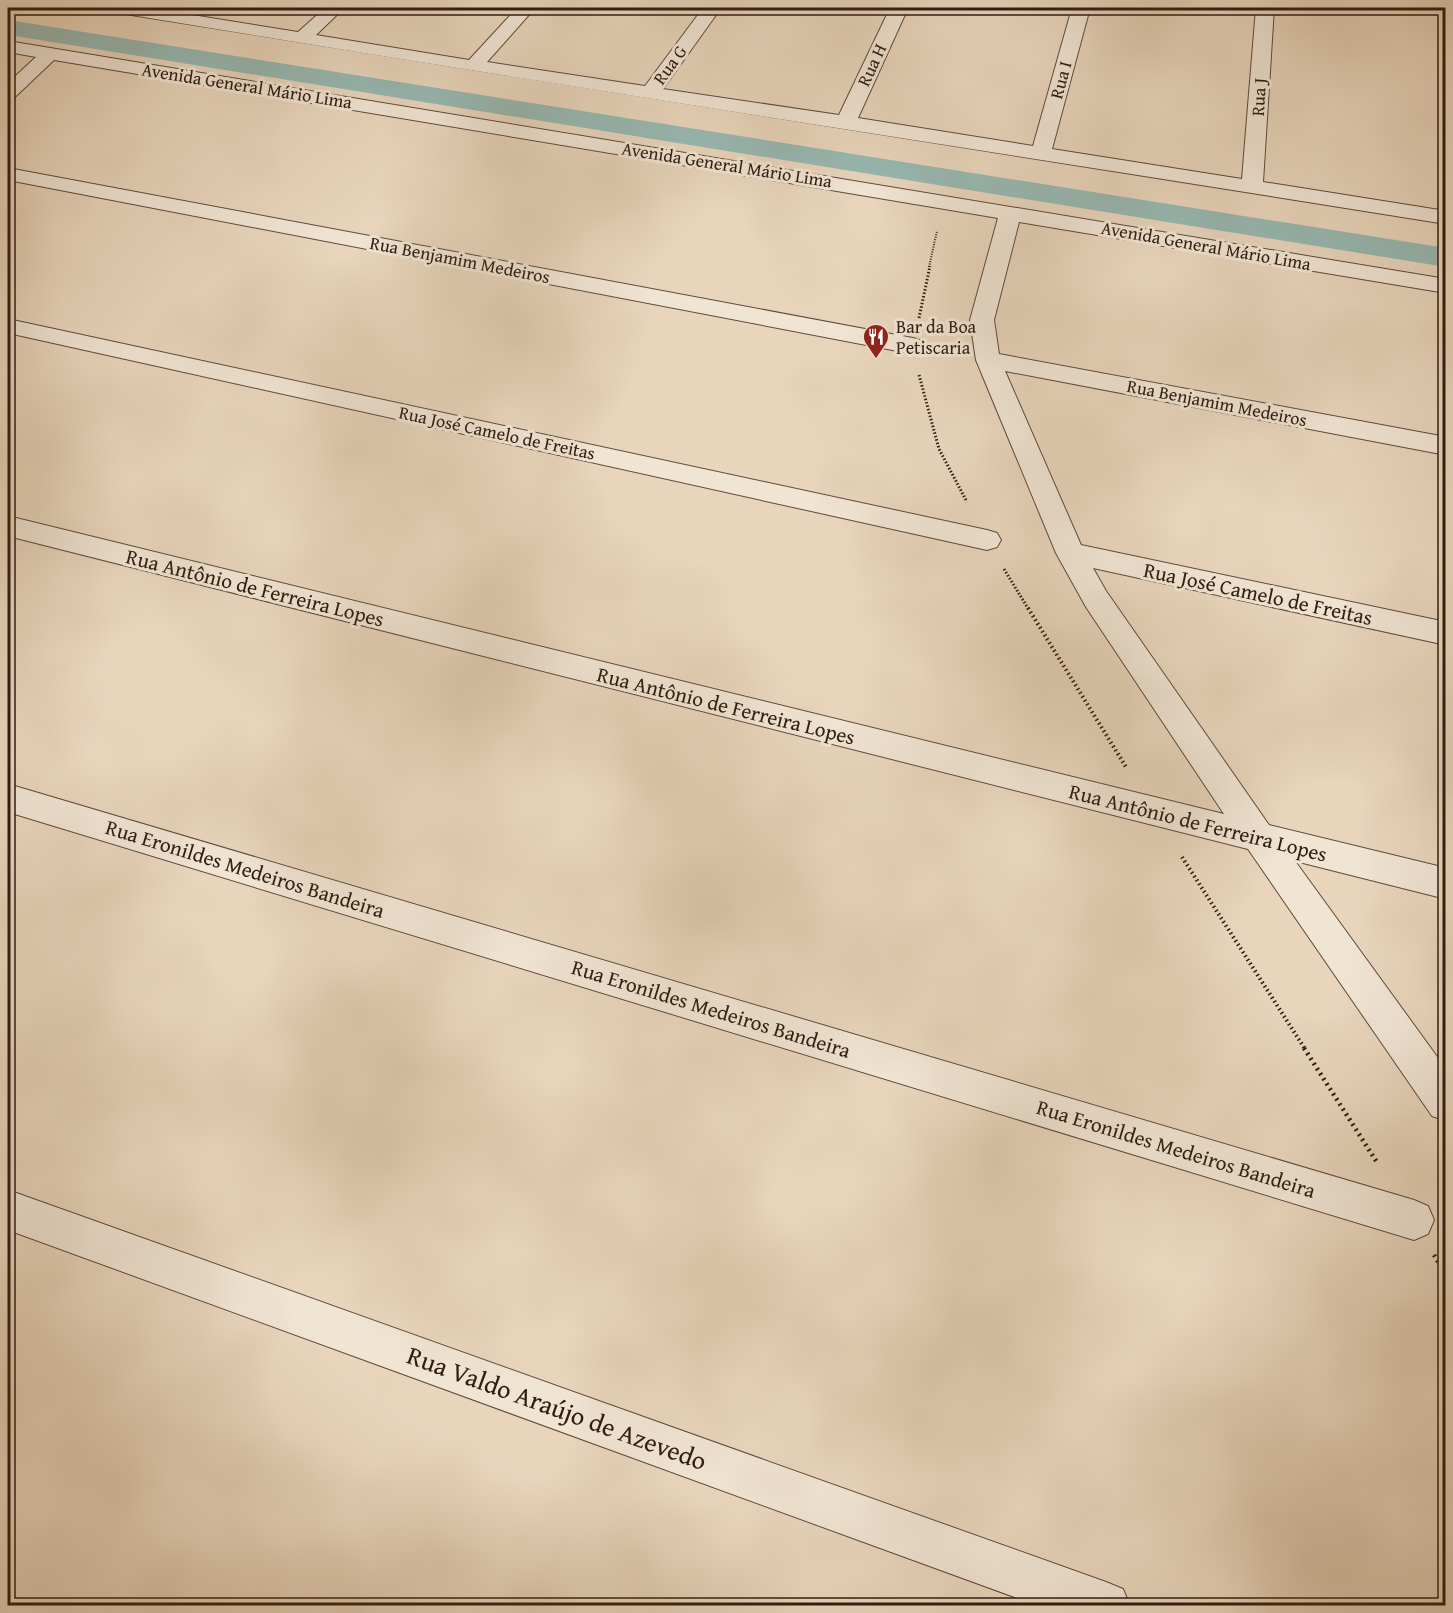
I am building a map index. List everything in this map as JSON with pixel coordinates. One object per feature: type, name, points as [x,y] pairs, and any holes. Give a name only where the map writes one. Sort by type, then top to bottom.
[{"type":"street","points":[[129,8],[301,39],[650,94],[846,122],[1446,218]]},
{"type":"street","points":[[301,39],[335,8]]},
{"type":"street","points":[[473,66],[526,8]]},
{"type":"street","name":"Rua G","points":[[650,94],[712,8]]},
{"type":"street","name":"Rua H","points":[[846,122],[899,8]]},
{"type":"street","name":"Rua I","points":[[1041,153],[1081,8]]},
{"type":"street","name":"Rua J","points":[[1252,187],[1265,8]]},
{"type":"street","name":"Avenida General Mário Lima","points":[[8,47],[1446,286]]},
{"type":"street","points":[[8,93],[51,53]]},
{"type":"street","name":"Rua Benjamim Medeiros","points":[[8,174],[913,346]]},
{"type":"street","points":[[1010,213],[982,320],[988,360],[1070,553],[1096,599],[1259,838],[1446,1102]]},
{"type":"street","name":"Rua José Camelo de Freitas","points":[[8,326],[987,540]]},
{"type":"street","name":"Rua Benjamim Medeiros","points":[[988,360],[1446,446]]},
{"type":"street","name":"Rua Antônio de Ferreira Lopes","points":[[8,526],[1446,884]]},
{"type":"street","name":"Rua José Camelo de Freitas","points":[[1070,553],[1446,634]]},
{"type":"street","name":"Rua Eronildes Medeiros Bandeira","points":[[8,798],[1414,1220]]},
{"type":"street","name":"Rua Valdo Araújo de Azevedo","points":[[8,1210],[1106,1605]]},
{"type":"path","points":[[943,201],[913,346],[922,394],[939,449],[987,540],[1154,812],[1414,1220],[1446,1275]]},
{"type":"waterway","points":[[9,27],[1446,258]]},
{"type":"place","name":"Bar da Boa Petiscaria","points":[[876,360]]}]
